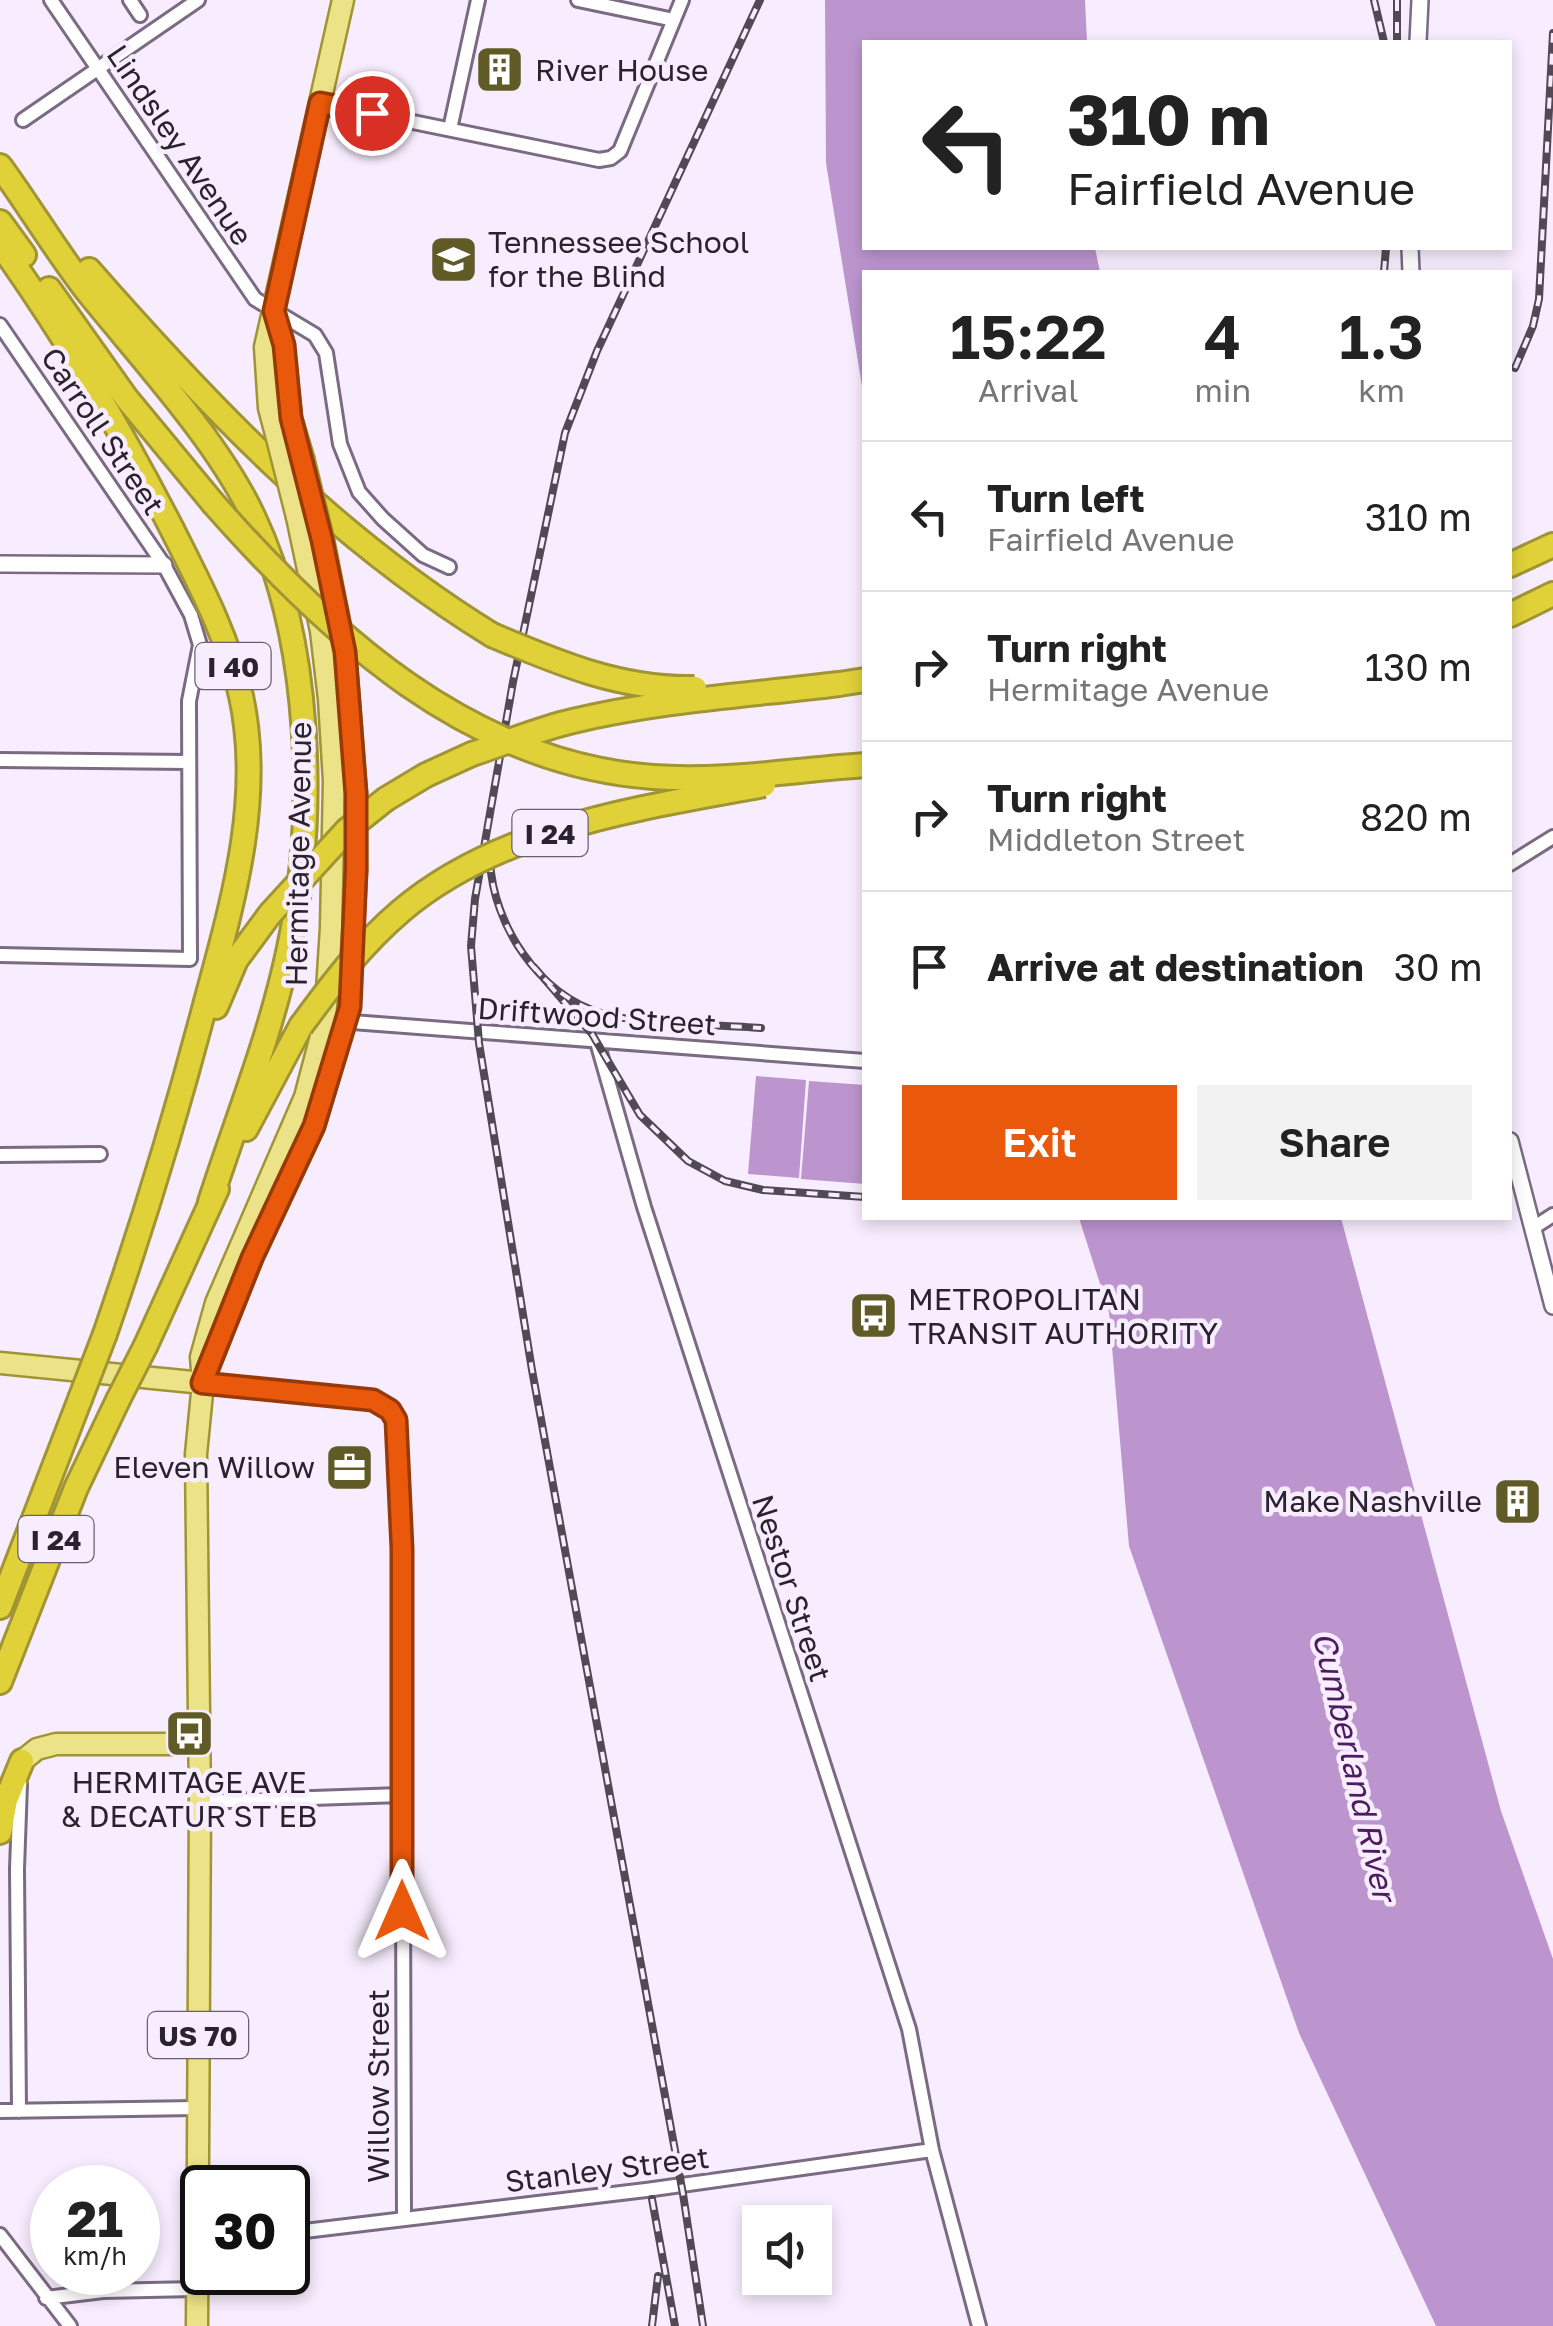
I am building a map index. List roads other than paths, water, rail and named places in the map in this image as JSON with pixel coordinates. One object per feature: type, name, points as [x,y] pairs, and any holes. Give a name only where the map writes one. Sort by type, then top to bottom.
[{"type":"highway","name":"I 40","points":[[0,166],[74,275],[208,444],[253,514],[285,607],[296,656],[305,762],[302,850],[290,946],[270,1024],[210,1202]]},
{"type":"highway","points":[[16,188],[235,429],[324,512],[401,576],[492,636],[575,670],[668,689],[839,684]]},
{"type":"highway","points":[[0,222],[127,399],[214,503],[287,582],[394,676],[508,744],[586,767],[654,777],[696,778],[862,765]]},
{"type":"highway","name":"I 40","points":[[0,244],[89,378],[147,482],[204,592],[242,698],[248,756],[247,818],[230,911],[182,1094]]},
{"type":"highway","points":[[0,258],[26,282]]},
{"type":"highway","points":[[1512,564],[1553,545]]},
{"type":"highway","points":[[1512,614],[1553,594]]},
{"type":"highway","name":"I 24","points":[[0,1607],[105,1334],[182,1094],[236,960],[270,914],[347,830],[426,774],[530,732],[668,704],[862,680]]},
{"type":"highway","name":"I 24","points":[[0,1682],[76,1488],[210,1202],[301,1026],[341,971],[400,911],[448,878],[505,850],[565,828],[652,806],[862,766]]},
{"type":"highway","points":[[0,1832],[6,1800],[22,1762]]},
{"type":"main road","name":"Hermitage Avenue","points":[[335,1021],[334,781],[322,631],[269,408],[265,347],[343,0]]},
{"type":"main road","name":"Hermitage Avenue","points":[[198,2165],[200,1802],[196,1454],[202,1383],[252,1258],[314,1126],[354,933],[356,794],[345,652],[291,418],[284,345],[274,311]]},
{"type":"main road","points":[[0,1363],[202,1383]]},
{"type":"main road","points":[[22,1762],[37,1749],[56,1744],[199,1744]]},
{"type":"main road","name":"Hermitage Avenue","points":[[195,2295],[197,2326]]},
{"type":"street","name":"Lindsley Avenue","points":[[51,0],[255,298],[314,335],[326,353],[340,444],[359,492],[423,555],[449,567]]},
{"type":"street","points":[[130,0],[140,16]]},
{"type":"street","points":[[24,120],[198,0]]},
{"type":"street","points":[[450,129],[478,0]]},
{"type":"street","points":[[580,0],[674,20]]},
{"type":"street","points":[[320,103],[599,160],[610,158],[620,151],[682,0]]},
{"type":"street","points":[[1418,40],[1420,0]]},
{"type":"street","name":"Carroll Street","points":[[0,326],[164,565],[192,615],[200,645],[188,701],[190,960],[0,955]]},
{"type":"street","points":[[0,564],[164,565]]},
{"type":"street","points":[[0,760],[188,762]]},
{"type":"street","points":[[1512,863],[1553,837]]},
{"type":"street","name":"Driftwood Street","points":[[335,1021],[862,1061]]},
{"type":"street","name":"Nestor Street","points":[[597,1042],[644,1207],[909,2029],[932,2150],[979,2326]]},
{"type":"street","points":[[1512,1149],[1553,1306]]},
{"type":"street","points":[[0,1155],[100,1154]]},
{"type":"street","points":[[1533,1228],[1553,1215]]},
{"type":"street","name":"Willow Street","points":[[202,1383],[373,1400],[392,1413],[398,1430],[402,1549],[404,2220]]},
{"type":"street","points":[[19,2111],[16,1869],[22,1762]]},
{"type":"street","points":[[200,1802],[401,1795]]},
{"type":"street","points":[[0,2112],[197,2108]]},
{"type":"street","name":"Stanley Street","points":[[310,2231],[932,2150]]},
{"type":"street","points":[[0,2234],[70,2326]]},
{"type":"street","points":[[46,2298],[180,2290]]},
{"type":"water","points":[[825,0],[1085,0],[1087,40],[862,40],[862,250],[1095,250],[1100,270],[862,270],[862,386],[826,163]]},
{"type":"water","points":[[756,1076],[806,1080],[799,1178],[748,1174]]},
{"type":"water","points":[[809,1081],[862,1085],[862,1184],[801,1179]]},
{"type":"water","name":"Cumberland River","points":[[1080,1220],[1342,1220],[1501,1811],[1553,1959],[1553,2326],[1436,2326],[1299,2033],[1129,1546],[1109,1312]]},
{"type":"railway","points":[[703,2326],[683,2194],[532,1370],[479,1043],[471,946],[475,899],[513,682],[565,433],[597,351],[760,0]]},
{"type":"railway","points":[[1374,0],[1384,40]]},
{"type":"railway","points":[[1397,0],[1397,40]]},
{"type":"railway","points":[[1515,368],[1533,326],[1539,299],[1553,33]]},
{"type":"railway","points":[[1384,270],[1386,250]]},
{"type":"railway","points":[[490,861],[500,909],[523,954],[539,973],[578,1004],[638,1020],[761,1028]]},
{"type":"railway","points":[[534,967],[592,1034],[640,1115],[688,1161],[725,1181],[763,1190],[862,1197]]},
{"type":"railway","points":[[652,2199],[675,2326]]},
{"type":"railway","points":[[652,2326],[658,2276]]},
{"type":"place","name":"River House","points":[[500,70]]},
{"type":"place","name":"Tennessee School for the Blind","points":[[453,259]]},
{"type":"place","name":"METROPOLITAN TRANSIT AUTHORITY","points":[[873,1316]]},
{"type":"place","name":"Eleven Willow","points":[[350,1467]]},
{"type":"place","name":"Make Nashville","points":[[1517,1501]]},
{"type":"place","name":"HERMITAGE AVE & DECATUR ST EB","points":[[189,1733]]}]
